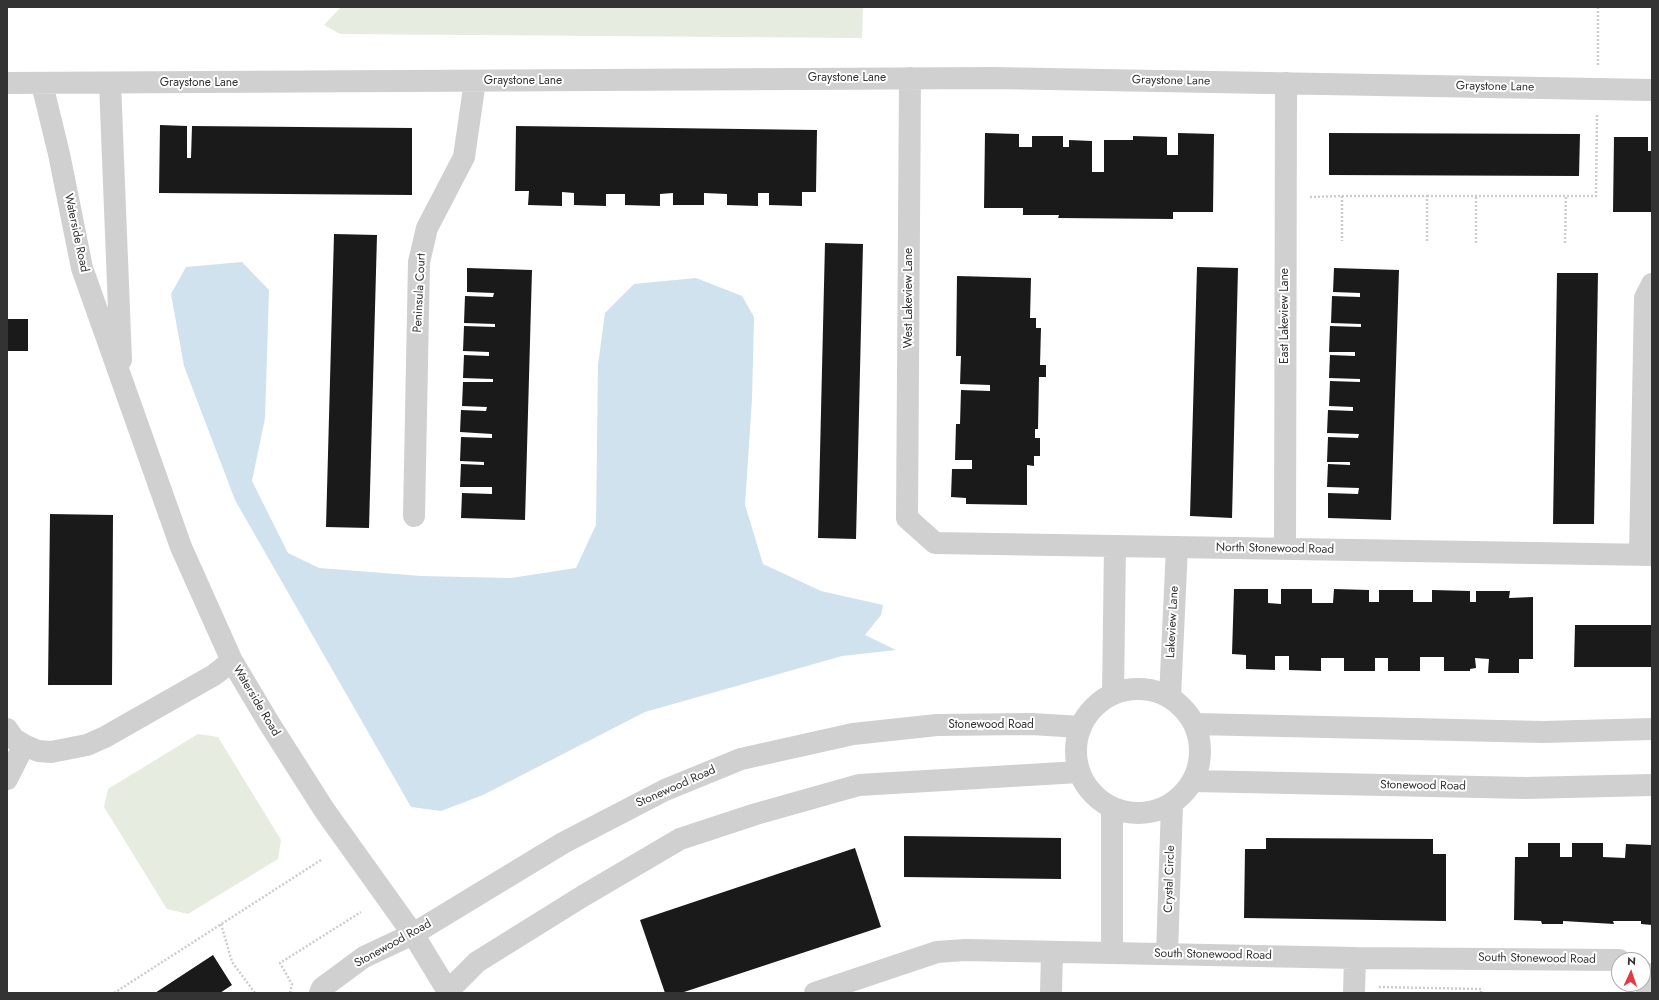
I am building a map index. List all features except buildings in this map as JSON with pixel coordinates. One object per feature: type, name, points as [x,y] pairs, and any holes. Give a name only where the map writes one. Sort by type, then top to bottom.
[{"type":"street","name":"West Lakeview Lane","points":[[907,518],[910,78]]},
{"type":"street","name":"Graystone Lane","points":[[7,83],[993,78],[1652,90]]},
{"type":"street","name":"Peninsula Court","points":[[414,516],[419,262],[427,228],[464,157],[475,81]]},
{"type":"street","name":"Waterside Road","points":[[110,83],[122,379]]},
{"type":"street","name":"East Lakeview Lane","points":[[1285,549],[1286,83]]},
{"type":"street","name":"Waterside Road","points":[[42,84],[59,154],[82,268],[181,547],[232,662],[325,811],[413,934],[447,992]]},
{"type":"street","points":[[1646,555],[1645,298],[1652,284]]},
{"type":"street","name":"North Stonewood Road","points":[[907,518],[936,543],[1646,555]]},
{"type":"street","points":[[1113,694],[1115,546]]},
{"type":"street","name":"Lakeview Lane","points":[[1170,697],[1177,547]]},
{"type":"street","points":[[7,729],[14,738],[24,745],[38,751],[50,752],[87,745],[214,675],[232,662]]},
{"type":"street","points":[[1142,688],[1170,697],[1195,724],[1201,742],[1201,762],[1194,781],[1172,805],[1142,814],[1112,808],[1092,793],[1079,772],[1075,749],[1081,727],[1094,707],[1113,694],[1142,688]]},
{"type":"street","name":"Stonewood Road","points":[[320,993],[322,988],[364,957],[413,934],[563,843],[665,790],[741,760],[853,734],[937,726],[1030,724],[1081,727]]},
{"type":"street","points":[[1195,724],[1543,732],[1652,729]]},
{"type":"street","points":[[7,779],[24,745]]},
{"type":"street","points":[[447,992],[477,962],[583,896],[680,839],[756,814],[859,785],[1079,772]]},
{"type":"street","name":"Stonewood Road","points":[[1194,781],[1526,788],[1652,785]]},
{"type":"street","name":"Crystal Circle","points":[[1167,954],[1172,805]]},
{"type":"street","points":[[1112,808],[1112,952]]},
{"type":"street","name":"South Stonewood Road","points":[[815,993],[938,952],[965,950],[1355,958],[1611,960]]},
{"type":"street","points":[[1051,993],[1052,952]]},
{"type":"street","points":[[1355,958],[1363,990]]},
{"type":"street","points":[[1647,993],[1647,979],[1652,974]]},
{"type":"path","points":[[1286,198],[1342,196],[1596,196],[1598,7]]},
{"type":"path","points":[[1342,196],[1342,241]]},
{"type":"path","points":[[1427,196],[1427,242]]},
{"type":"path","points":[[1476,196],[1476,243]]},
{"type":"path","points":[[1565,243],[1566,196]]},
{"type":"path","points":[[114,993],[321,860]]},
{"type":"path","points":[[290,993],[292,984],[280,963],[361,912]]},
{"type":"path","points":[[221,924],[232,962],[255,993]]},
{"type":"path","points":[[1363,990],[1481,989],[1481,993]]},
{"type":"shaded area","points":[[341,7],[863,7],[862,38],[340,34],[324,25]]},
{"type":"shaded area","points":[[198,734],[218,737],[281,840],[278,859],[188,914],[167,909],[104,807],[108,789]]},
{"type":"water","points":[[242,262],[269,290],[265,418],[252,481],[288,553],[319,568],[421,576],[511,578],[576,568],[596,525],[598,365],[605,313],[634,284],[696,278],[742,296],[754,317],[752,399],[745,505],[763,564],[821,591],[883,605],[881,615],[865,635],[896,650],[842,656],[645,712],[483,795],[441,811],[411,807],[235,500],[184,366],[171,294],[186,267]]}]
